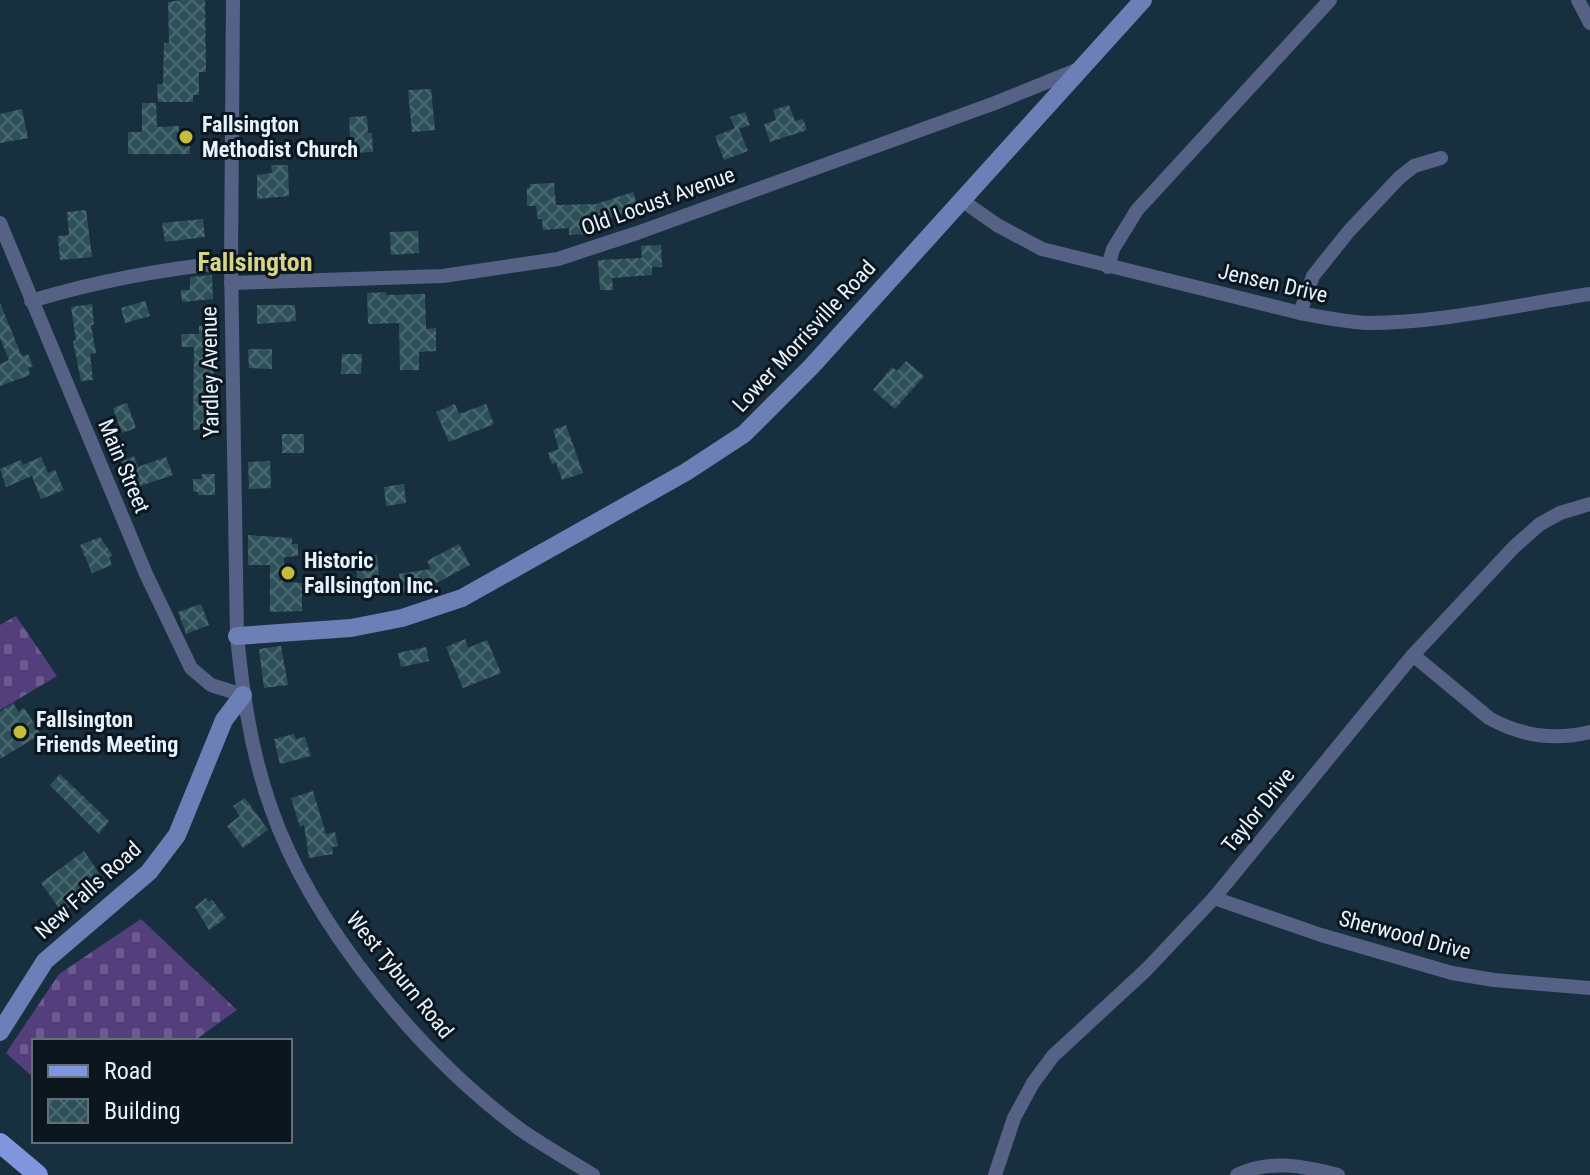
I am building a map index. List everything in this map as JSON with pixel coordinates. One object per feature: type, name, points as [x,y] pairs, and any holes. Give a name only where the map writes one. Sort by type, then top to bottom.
[{"type":"main road","points":[[0,1143],[36,1175]]},
{"type":"main road","points":[[0,1158],[36,1175]]},
{"type":"street","name":"Yardley Avenue","points":[[233,0],[231,283],[237,636],[243,695]]},
{"type":"street","name":"Lower Morrisville Road","points":[[237,636],[351,628],[426,611],[475,591],[686,472],[744,434],[770,410],[963,201],[1143,0]]},
{"type":"street","points":[[1108,267],[1113,249],[1137,210],[1330,0]]},
{"type":"street","points":[[1578,0],[1590,23]]},
{"type":"street","name":"Old Locust Avenue","points":[[231,283],[443,276],[558,259],[995,103],[1080,69]]},
{"type":"street","points":[[1300,313],[1313,276],[1349,231],[1414,166],[1441,158]]},
{"type":"street","name":"Jensen Drive","points":[[963,201],[1025,242],[1108,267],[1343,321],[1391,322],[1590,294]]},
{"type":"street","name":"Main Street","points":[[0,223],[146,574],[191,668],[211,685],[243,695]]},
{"type":"street","points":[[31,301],[86,284],[186,266],[231,262]]},
{"type":"street","name":"Taylor Drive","points":[[995,1175],[1014,1118],[1033,1083],[1053,1056],[1146,970],[1214,898],[1413,655],[1514,547],[1540,524],[1560,513],[1590,504]]},
{"type":"street","points":[[1413,655],[1489,718],[1502,725],[1520,732],[1546,736],[1575,736],[1590,732]]},
{"type":"street","name":"New Falls Road","points":[[0,1032],[45,961],[149,872],[177,835],[224,720],[243,695]]},
{"type":"street","name":"West Tyburn Road","points":[[243,695],[271,810],[311,895],[358,965],[459,1077],[521,1130],[593,1175]]},
{"type":"street","name":"Sherwood Drive","points":[[1214,898],[1321,935],[1452,973],[1494,980],[1590,988]]},
{"type":"street","points":[[1237,1175],[1262,1166],[1283,1165],[1338,1175]]},
{"type":"green space","points":[[16,616],[57,676],[0,710],[0,625]]},
{"type":"green space","points":[[141,919],[237,1010],[197,1039],[32,1039],[32,1076],[6,1053],[59,974]]},
{"type":"building","points":[[205,0],[206,72],[199,72],[199,95],[193,95],[193,102],[158,102],[157,84],[163,84],[164,43],[169,43],[168,2]]},
{"type":"building","points":[[431,89],[435,130],[412,132],[408,90]]},
{"type":"building","points":[[142,103],[156,103],[157,127],[179,126],[179,132],[190,131],[190,154],[128,154],[128,132],[142,132]]},
{"type":"building","points":[[789,105],[795,121],[803,119],[807,130],[770,142],[764,124],[776,120],[773,110]]},
{"type":"building","points":[[22,109],[28,138],[0,143],[0,114]]},
{"type":"building","points":[[745,112],[750,125],[739,129],[748,151],[724,160],[715,136],[735,128],[730,117]]},
{"type":"building","points":[[367,116],[373,152],[351,153],[349,117]]},
{"type":"building","points":[[271,165],[288,165],[289,196],[257,199],[257,175],[272,173]]},
{"type":"building","points":[[554,183],[556,205],[596,204],[633,192],[639,209],[599,222],[599,228],[585,229],[585,234],[569,235],[569,228],[543,230],[536,206],[527,206],[527,188],[530,184]]},
{"type":"building","points":[[86,210],[92,257],[60,260],[58,236],[69,235],[67,212]]},
{"type":"building","points":[[203,219],[205,237],[165,242],[162,223]]},
{"type":"building","points":[[418,231],[419,253],[391,255],[390,232]]},
{"type":"building","points":[[661,245],[662,267],[652,267],[652,275],[612,278],[613,290],[600,290],[598,260],[642,258],[641,246]]},
{"type":"building","points":[[212,275],[213,299],[182,302],[181,290],[190,290],[190,277]]},
{"type":"building","points":[[386,292],[386,295],[425,294],[426,329],[436,328],[436,351],[419,352],[419,370],[400,370],[399,323],[368,324],[367,293]]},
{"type":"building","points":[[145,301],[150,316],[125,323],[121,308]]},
{"type":"building","points":[[0,303],[20,352],[23,356],[28,354],[33,366],[28,368],[30,375],[0,386],[0,364],[9,360],[0,338]]},
{"type":"building","points":[[92,304],[94,325],[91,325],[96,353],[90,354],[93,380],[81,381],[73,341],[76,340],[71,307]]},
{"type":"building","points":[[257,305],[295,305],[296,321],[257,324]]},
{"type":"building","points":[[213,325],[214,428],[193,430],[194,347],[182,347],[181,334],[199,334],[199,326]]},
{"type":"building","points":[[248,349],[272,349],[272,369],[249,368]]},
{"type":"building","points":[[342,354],[362,354],[361,374],[341,374]]},
{"type":"building","points":[[906,361],[924,376],[895,409],[873,390],[892,367],[897,371]]},
{"type":"building","points":[[127,403],[136,428],[122,433],[113,408]]},
{"type":"building","points":[[455,404],[459,414],[486,404],[494,424],[449,442],[436,412]]},
{"type":"building","points":[[566,425],[583,473],[562,480],[556,463],[552,464],[548,453],[559,449],[553,430]]},
{"type":"building","points":[[282,434],[304,434],[304,453],[282,453]]},
{"type":"building","points":[[134,456],[138,467],[166,457],[173,475],[131,489],[121,461]]},
{"type":"building","points":[[41,457],[48,473],[55,470],[64,490],[41,499],[32,476],[6,487],[0,469],[21,460],[23,465]]},
{"type":"building","points":[[270,461],[271,488],[249,489],[248,462]]},
{"type":"building","points":[[202,474],[215,474],[215,495],[198,495],[193,491],[193,479],[202,479]]},
{"type":"building","points":[[404,484],[406,503],[386,506],[384,487]]},
{"type":"building","points":[[248,535],[292,538],[292,544],[298,544],[298,556],[284,557],[284,582],[302,583],[302,611],[270,612],[270,565],[248,565]]},
{"type":"building","points":[[100,537],[113,556],[109,557],[112,565],[92,573],[80,545]]},
{"type":"building","points":[[459,544],[470,565],[427,588],[402,593],[399,574],[431,569],[427,561]]},
{"type":"building","points":[[377,555],[380,591],[358,593],[356,557]]},
{"type":"building","points":[[201,604],[209,625],[186,634],[178,612]]},
{"type":"building","points":[[465,639],[468,648],[487,640],[501,673],[463,688],[446,647]]},
{"type":"building","points":[[281,646],[288,685],[264,688],[259,649]]},
{"type":"building","points":[[426,647],[429,661],[401,667],[398,653]]},
{"type":"building","name":"Fallsington Friends Meeting","points":[[13,703],[19,712],[24,708],[41,734],[0,759],[0,712]]},
{"type":"building","points":[[294,734],[296,739],[305,737],[311,756],[280,764],[274,739]]},
{"type":"building","points":[[60,774],[109,821],[99,834],[50,785]]},
{"type":"building","points":[[313,791],[326,834],[335,832],[338,846],[332,847],[333,854],[309,858],[304,825],[300,827],[291,798]]},
{"type":"building","points":[[245,798],[268,830],[243,848],[227,826],[240,816],[233,806]]},
{"type":"building","points":[[84,851],[105,882],[62,912],[41,883]]},
{"type":"building","points":[[206,898],[209,902],[212,900],[226,918],[209,930],[195,907]]},
{"type":"place","name":"Fallsington Methodist Church","points":[[186,137]]},
{"type":"place","name":"Historic Fallsington Inc.","points":[[288,573]]},
{"type":"place","name":"Fallsington Friends Meeting","points":[[20,732]]},
{"type":"district","name":"Fallsington","points":[[255,262]]}]
